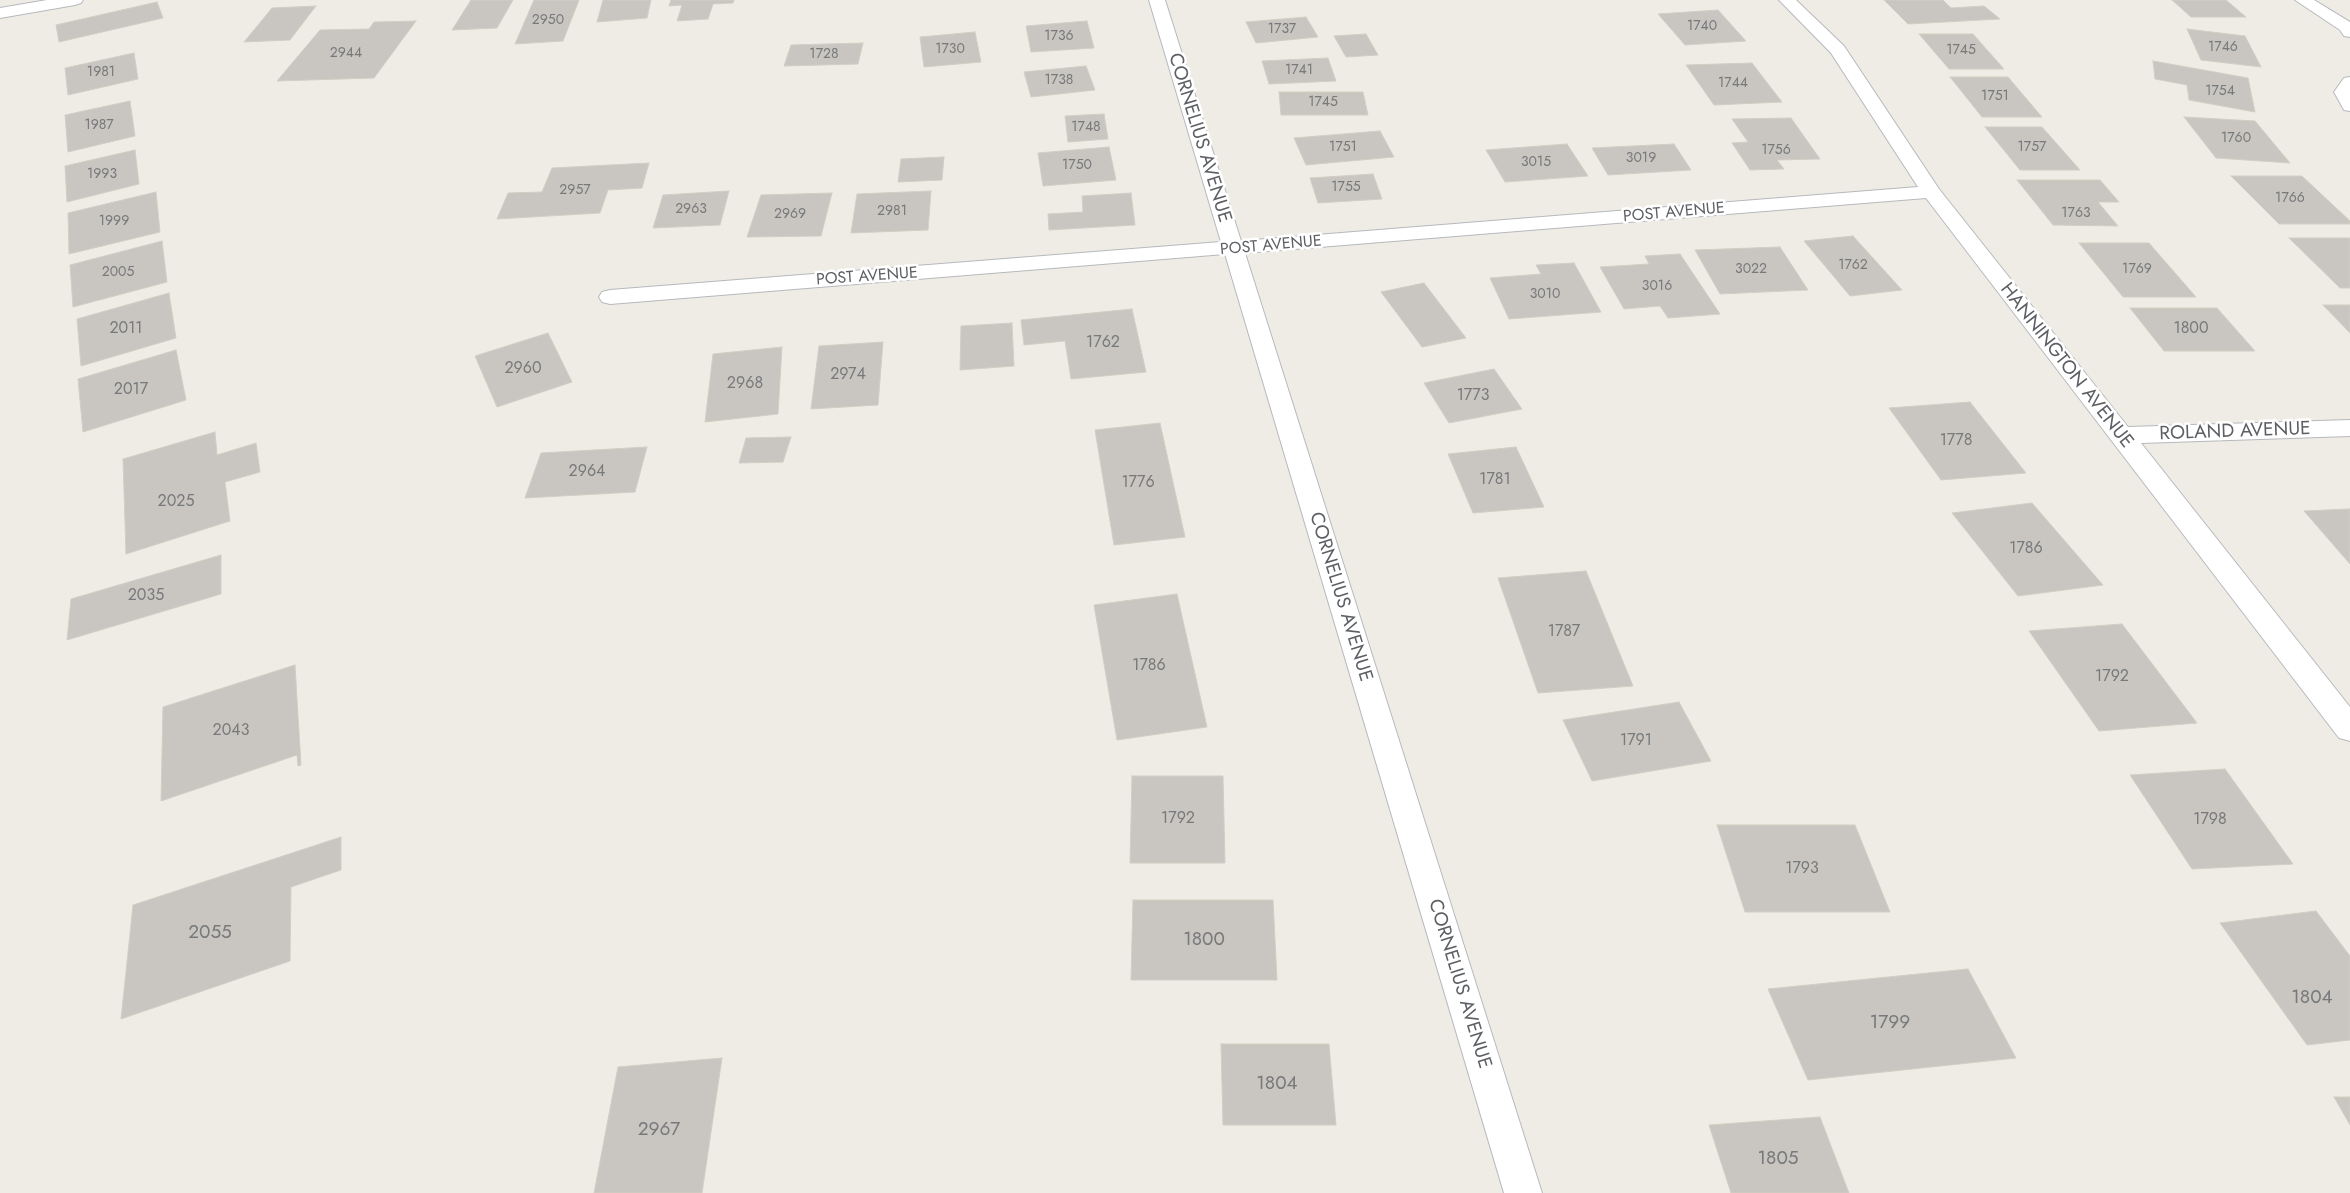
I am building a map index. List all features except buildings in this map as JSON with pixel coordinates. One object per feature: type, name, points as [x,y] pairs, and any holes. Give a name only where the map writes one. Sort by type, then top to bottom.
[{"type":"street","points":[[0,13],[75,0]]},
{"type":"street","name":"CORNELIUS AVENUE","points":[[1157,0],[1523,1193]]},
{"type":"street","name":"HANNINGTON AVENUE","points":[[1787,0],[1838,50],[1931,192],[2350,729]]},
{"type":"street","points":[[2303,0],[2347,27],[2350,32]]},
{"type":"street","points":[[2350,82],[2344,92],[2350,106]]},
{"type":"street","name":"POST AVENUE","points":[[610,297],[1233,249],[1931,192]]},
{"type":"street","name":"ROLAND AVENUE","points":[[2120,436],[2350,428]]}]
